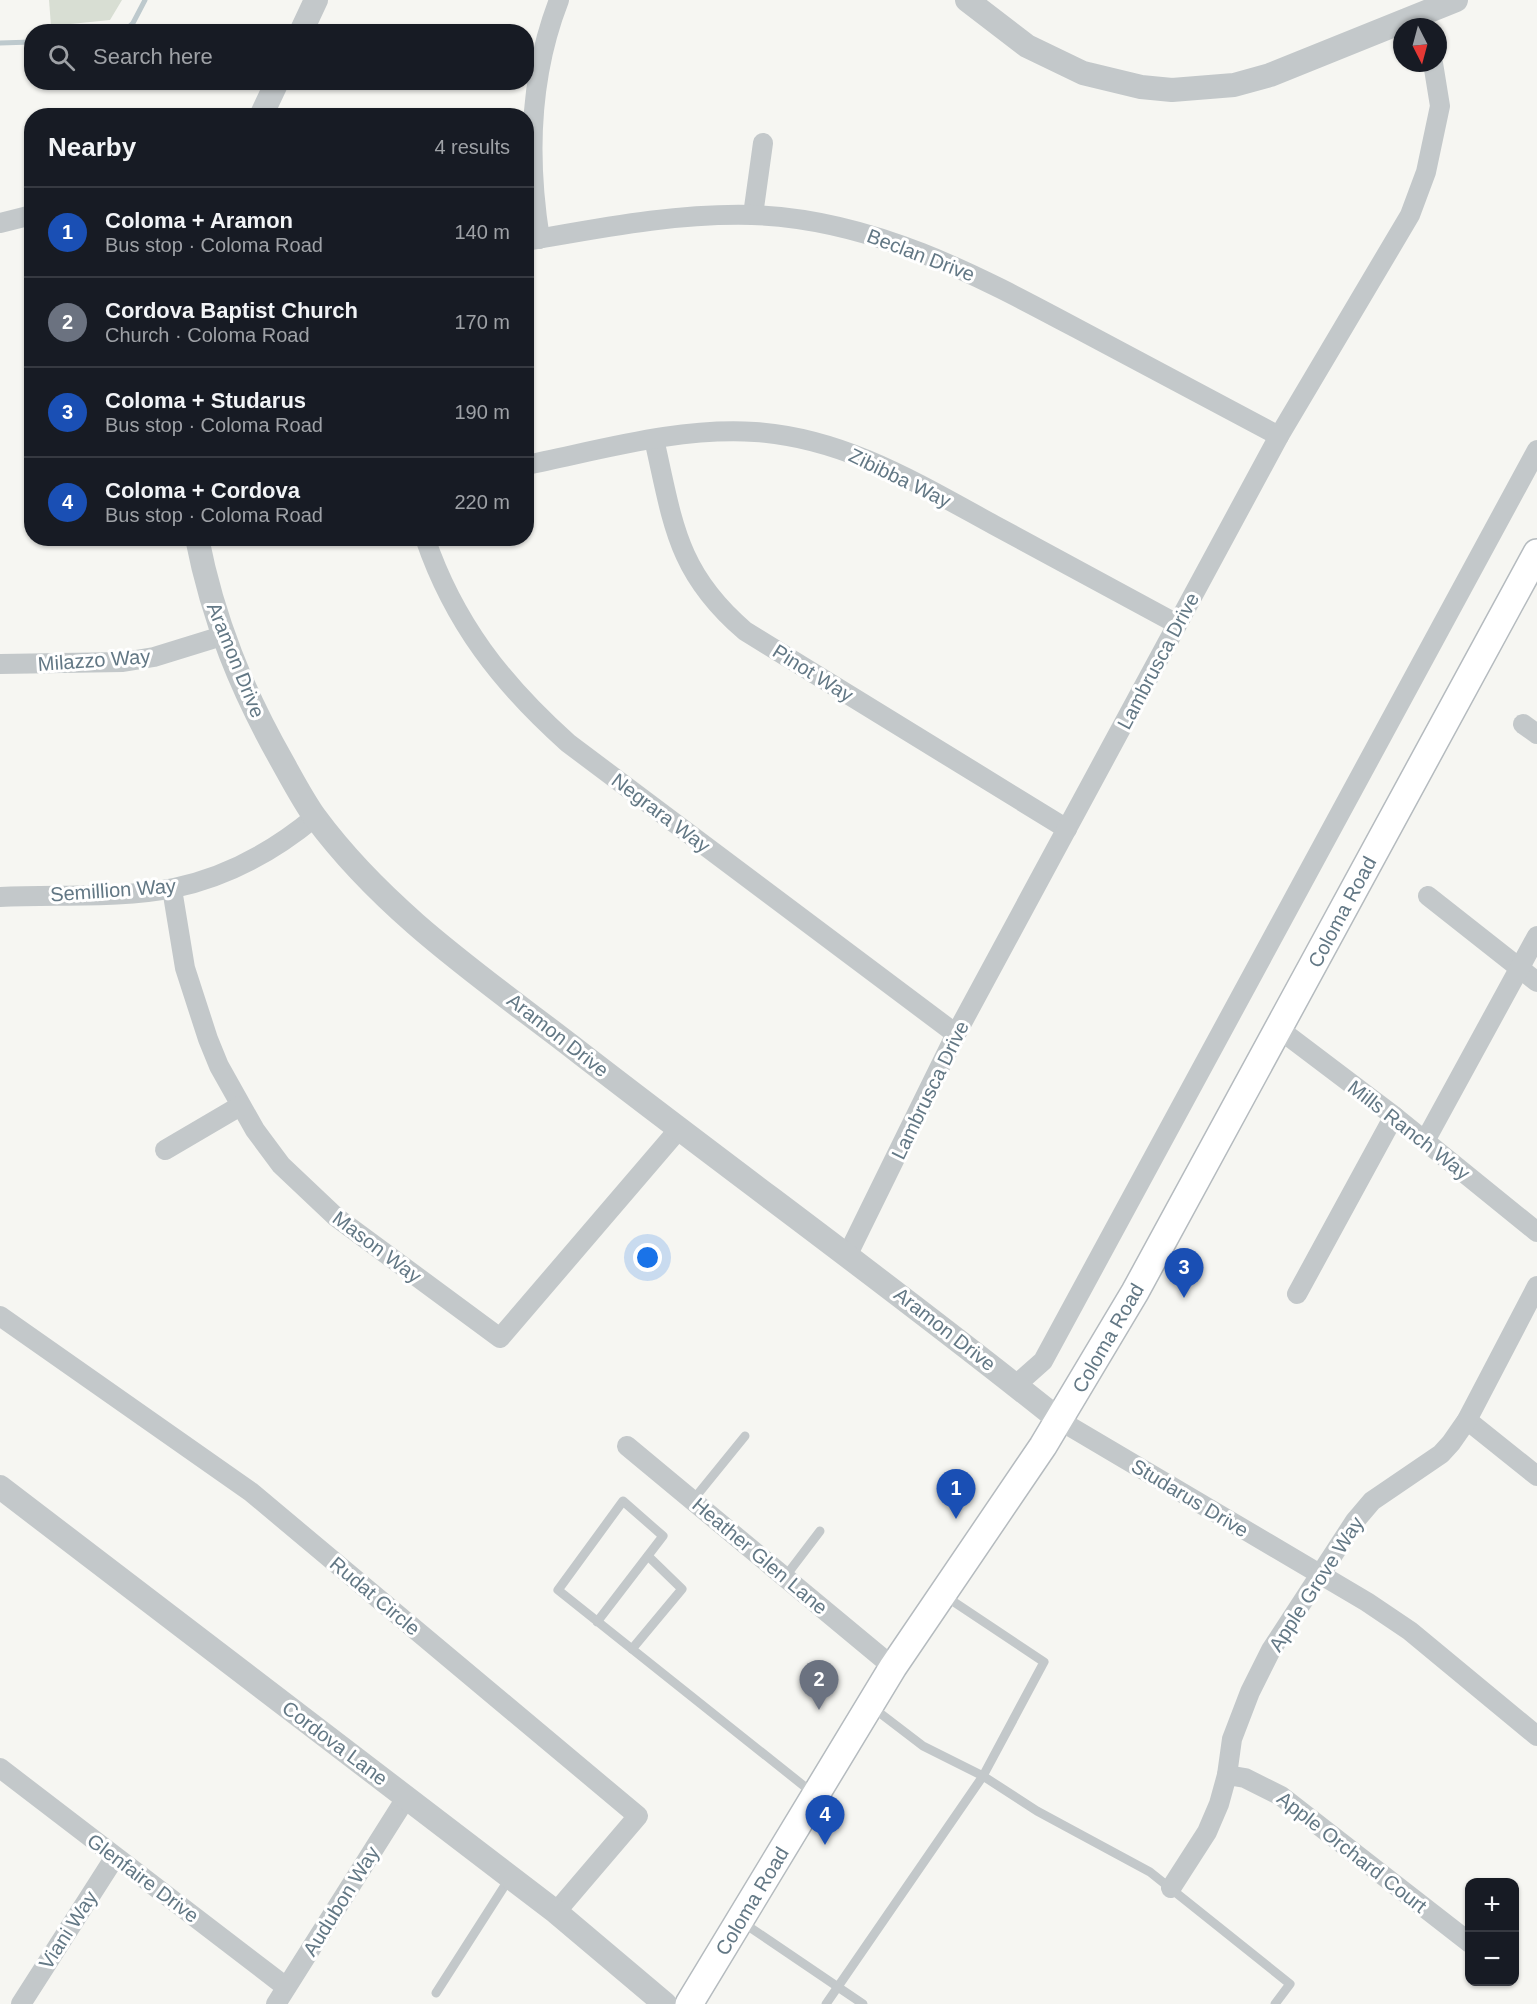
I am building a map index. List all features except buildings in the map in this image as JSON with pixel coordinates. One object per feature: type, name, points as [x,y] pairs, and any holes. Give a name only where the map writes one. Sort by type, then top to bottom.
[{"type":"main road","name":"Coloma Road","points":[[689,2004],[893,1667],[1059,1420],[1135,1292],[1535,564]]},
{"type":"street","points":[[305,24],[316,0]]},
{"type":"street","points":[[534,114],[541,63],[559,0]]},
{"type":"street","points":[[967,0],[1027,45],[1083,73],[1141,87],[1172,90],[1234,85],[1270,75],[1393,31]]},
{"type":"street","points":[[1425,18],[1456,0]]},
{"type":"street","name":"Lambrusca Drive","points":[[848,1254],[956,1034],[1177,624],[1279,436],[1410,215],[1426,172],[1440,106],[1434,72]]},
{"type":"street","points":[[265,108],[273,90]]},
{"type":"street","points":[[753,215],[763,143]]},
{"type":"street","name":"Beclan Drive","points":[[534,240],[647,220],[703,215],[753,215],[830,224],[883,238],[972,273],[1279,436]]},
{"type":"street","points":[[0,223],[24,217]]},
{"type":"street","name":"Zibibba Way","points":[[534,463],[654,439],[716,431],[755,432],[798,437],[851,452],[885,466],[1177,624]]},
{"type":"street","name":"Pinot Way","points":[[654,439],[676,537],[693,573],[725,614],[745,631],[1067,829]]},
{"type":"street","points":[[1016,1385],[1043,1361],[1537,450]]},
{"type":"street","name":"Aramon Drive","points":[[199,546],[204,575],[222,636],[261,725],[315,817],[383,897],[679,1129],[848,1254],[1059,1420]]},
{"type":"street","name":"Negrara Way","points":[[428,546],[451,600],[474,640],[502,678],[534,712],[568,743],[956,1034]]},
{"type":"street","name":"Milazzo Way","points":[[0,664],[123,662],[154,657],[222,636]]},
{"type":"street","name":"Semillion Way","points":[[0,897],[171,889],[224,873],[255,858],[290,837],[315,817]]},
{"type":"street","name":"Mason Way","points":[[171,889],[185,968],[208,1040],[240,1106],[281,1165],[336,1217],[500,1338],[679,1129]]},
{"type":"street","points":[[1428,897],[1537,982]]},
{"type":"street","points":[[1425,1141],[1537,936]]},
{"type":"street","name":"Mills Ranch Way","points":[[1279,1029],[1394,1116],[1537,1232]]},
{"type":"street","points":[[165,1150],[240,1106]]},
{"type":"street","points":[[1297,1294],[1394,1116]]},
{"type":"street","name":"Apple Grove Way","points":[[1171,1888],[1207,1832],[1227,1775],[1232,1739],[1250,1692],[1271,1650],[1355,1521],[1372,1501],[1441,1454],[1467,1420],[1537,1286]]},
{"type":"street","name":"Rudat Circle","points":[[0,1316],[251,1492],[638,1816],[556,1912]]},
{"type":"street","name":"Studarus Drive","points":[[1059,1420],[1410,1631],[1537,1736]]},
{"type":"street","points":[[1467,1420],[1537,1476]]},
{"type":"street","name":"Heather Glen Lane","points":[[627,1446],[893,1667]]},
{"type":"street","name":"Cordova Lane","points":[[0,1487],[510,1876],[665,2004]]},
{"type":"street","name":"Glenfaire Drive","points":[[0,1768],[286,1987]]},
{"type":"street","name":"Apple Orchard Court","points":[[1227,1775],[1245,1778],[1281,1796],[1465,1939]]},
{"type":"street","name":"Audubon Way","points":[[276,2004],[406,1798]]},
{"type":"street","name":"Viani Way","points":[[21,2004],[115,1857]]},
{"type":"lane","points":[[693,1500],[745,1436]]},
{"type":"lane","points":[[597,1622],[663,1536],[623,1501],[558,1590],[597,1622],[816,1796]]},
{"type":"lane","points":[[785,1577],[820,1531]]},
{"type":"lane","points":[[632,1649],[682,1589],[648,1556]]},
{"type":"lane","points":[[826,2004],[983,1776],[1044,1662],[943,1594]]},
{"type":"lane","points":[[870,1706],[923,1746],[983,1776],[1036,1810],[1150,1872],[1290,1983],[1275,2004]]},
{"type":"lane","points":[[436,1993],[510,1876]]},
{"type":"lane","points":[[740,1920],[863,2004]]},
{"type":"shaded area","points":[[49,0],[122,0],[110,20],[51,24]]},
{"type":"waterway","points":[[132,24],[145,0]]},
{"type":"waterway","points":[[0,43],[24,42]]},
{"type":"place","name":"Coloma + Studarus","points":[[1184,1298]]},
{"type":"place","name":"Coloma + Aramon","points":[[956,1519]]},
{"type":"place","name":"Cordova Baptist Church","points":[[819,1710]]},
{"type":"place","name":"Coloma + Cordova","points":[[825,1845]]}]
